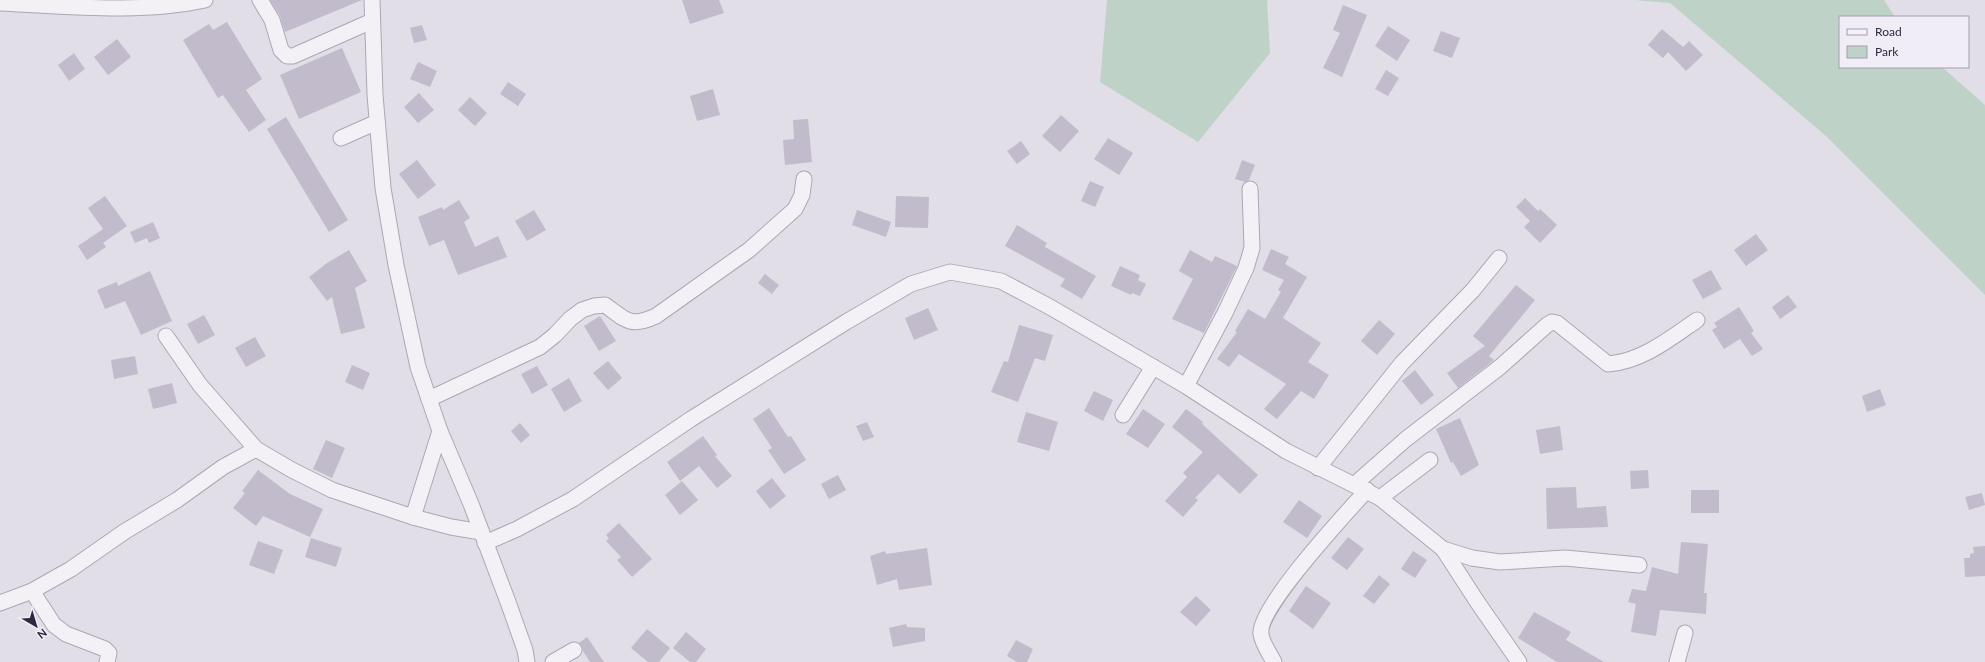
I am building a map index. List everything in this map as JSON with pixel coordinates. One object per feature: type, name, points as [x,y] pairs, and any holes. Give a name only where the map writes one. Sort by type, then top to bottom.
[{"type":"street","points":[[0,3],[97,8],[185,4],[205,0]]},
{"type":"street","points":[[260,0],[272,20],[281,50],[287,56],[293,56],[372,21]]},
{"type":"street","points":[[372,0],[377,122],[383,188],[396,265],[418,367],[440,431],[508,602],[525,650],[527,662]]},
{"type":"street","points":[[341,138],[377,122]]},
{"type":"street","points":[[428,398],[540,346],[556,335],[570,318],[588,308],[604,305],[631,323],[643,322],[656,316],[749,250],[795,209],[802,195],[804,179]]},
{"type":"street","points":[[1186,386],[1225,313],[1246,268],[1252,248],[1250,189]]},
{"type":"street","points":[[1318,468],[1402,363],[1474,290],[1500,258]]},
{"type":"street","points":[[166,336],[200,385],[256,449],[332,490],[483,538],[536,519],[586,491],[692,419],[859,314],[911,284],[950,272],[1001,281],[1050,307],[1186,386],[1286,451],[1318,468],[1361,487],[1380,498],[1443,549],[1519,662]]},
{"type":"street","points":[[1274,662],[1261,635],[1262,623],[1268,612],[1361,487],[1406,439],[1500,367],[1552,322],[1557,323],[1608,364],[1620,363],[1637,357],[1669,340],[1697,320]]},
{"type":"street","points":[[1123,415],[1153,367]]},
{"type":"street","points":[[413,517],[440,431]]},
{"type":"street","points":[[0,603],[32,591],[71,569],[124,532],[177,500],[223,467],[256,449]]},
{"type":"street","points":[[1380,498],[1430,460]]},
{"type":"street","points":[[1443,549],[1472,558],[1500,562],[1565,558],[1639,565]]},
{"type":"street","points":[[32,591],[54,625],[66,634],[105,649],[109,653],[107,662]]},
{"type":"street","points":[[1677,662],[1685,633]]},
{"type":"street","points":[[553,662],[574,650]]},
{"type":"green space","points":[[1107,0],[1267,0],[1270,53],[1198,142],[1100,82]]},
{"type":"green space","points":[[1635,0],[1884,0],[1894,16],[1839,16],[1839,68],[1943,68],[1985,105],[1985,295],[1826,136],[1670,3]]},
{"type":"building","points":[[270,0],[362,0],[285,32],[280,16]]},
{"type":"building","points":[[682,0],[719,0],[724,13],[690,24]]},
{"type":"building","points":[[1343,5],[1367,15],[1342,77],[1323,68],[1340,33],[1333,30]]},
{"type":"building","points":[[227,22],[262,79],[246,90],[266,120],[249,132],[223,95],[218,98],[183,40],[209,24],[213,30]]},
{"type":"building","points":[[422,25],[427,40],[414,43],[410,28]]},
{"type":"building","points":[[1388,26],[1410,40],[1397,61],[1375,46]]},
{"type":"building","points":[[1662,29],[1683,47],[1689,41],[1703,55],[1686,71],[1668,52],[1663,58],[1648,45]]},
{"type":"building","points":[[1441,31],[1460,38],[1452,58],[1433,51]]},
{"type":"building","points":[[117,39],[131,57],[108,75],[94,57]]},
{"type":"building","points":[[342,48],[361,92],[299,119],[280,75]]},
{"type":"building","points":[[74,53],[85,69],[69,81],[58,65]]},
{"type":"building","points":[[418,62],[437,71],[430,87],[410,79]]},
{"type":"building","points":[[1386,70],[1399,78],[1388,96],[1375,89]]},
{"type":"building","points":[[508,82],[526,94],[518,106],[500,94]]},
{"type":"building","points":[[713,89],[720,115],[697,121],[690,96]]},
{"type":"building","points":[[419,93],[434,110],[418,123],[404,107]]},
{"type":"building","points":[[470,97],[487,113],[475,126],[458,110]]},
{"type":"building","points":[[1061,115],[1079,131],[1060,152],[1042,136]]},
{"type":"building","points":[[286,117],[348,220],[329,232],[267,129]]},
{"type":"building","points":[[808,119],[812,162],[785,165],[783,140],[794,139],[793,120]]},
{"type":"building","points":[[1108,138],[1133,153],[1119,175],[1094,159]]},
{"type":"building","points":[[1021,141],[1030,154],[1017,164],[1007,151]]},
{"type":"building","points":[[417,160],[436,185],[418,199],[399,174]]},
{"type":"building","points":[[1242,160],[1255,165],[1249,180],[1245,182],[1235,179]]},
{"type":"building","points":[[1090,181],[1104,187],[1095,207],[1081,201]]},
{"type":"building","points":[[105,196],[127,226],[103,243],[106,247],[87,260],[78,246],[103,229],[88,208]]},
{"type":"building","points":[[896,196],[929,197],[928,228],[895,227]]},
{"type":"building","points":[[1525,198],[1538,211],[1540,209],[1557,225],[1540,243],[1524,227],[1530,221],[1516,207]]},
{"type":"building","points":[[459,200],[470,218],[464,222],[475,247],[498,236],[507,257],[458,275],[444,240],[429,246],[418,217],[442,207],[443,210]]},
{"type":"building","points":[[534,210],[546,230],[527,241],[515,221]]},
{"type":"building","points":[[857,210],[891,222],[886,237],[852,225]]},
{"type":"building","points":[[153,222],[160,238],[149,243],[147,238],[135,243],[130,232]]},
{"type":"building","points":[[1017,225],[1047,243],[1045,247],[1096,276],[1082,299],[1060,286],[1065,279],[1005,246]]},
{"type":"building","points":[[1756,234],[1768,250],[1746,266],[1734,250]]},
{"type":"building","points":[[1271,249],[1289,257],[1285,264],[1307,277],[1283,318],[1321,343],[1308,362],[1329,375],[1314,399],[1301,391],[1277,419],[1264,409],[1286,384],[1239,354],[1229,367],[1217,359],[1237,332],[1235,331],[1248,309],[1265,319],[1281,292],[1278,290],[1284,280],[1262,270]]},
{"type":"building","points":[[349,250],[367,281],[355,288],[365,328],[341,334],[332,297],[327,301],[309,277],[327,263]]},
{"type":"building","points":[[1190,250],[1212,262],[1215,256],[1237,266],[1204,333],[1172,319],[1193,279],[1179,271]]},
{"type":"building","points":[[1120,266],[1140,275],[1138,280],[1146,284],[1140,296],[1132,293],[1131,295],[1111,286]]},
{"type":"building","points":[[1711,270],[1722,289],[1703,299],[1692,280]]},
{"type":"building","points":[[150,271],[172,321],[141,335],[125,301],[105,309],[97,290],[117,282],[118,286]]},
{"type":"building","points":[[765,274],[779,285],[772,294],[758,283]]},
{"type":"building","points":[[1516,285],[1535,300],[1489,356],[1494,360],[1458,388],[1447,373],[1485,346],[1473,336]]},
{"type":"building","points":[[1788,295],[1797,307],[1780,319],[1772,307]]},
{"type":"building","points":[[1739,307],[1754,331],[1751,333],[1763,349],[1752,356],[1740,339],[1724,349],[1712,330],[1717,327],[1714,323]]},
{"type":"building","points":[[928,308],[938,330],[914,340],[905,318]]},
{"type":"building","points":[[204,315],[215,335],[198,344],[187,324]]},
{"type":"building","points":[[600,316],[616,341],[599,351],[584,326]]},
{"type":"building","points":[[1379,320],[1395,334],[1377,355],[1361,341]]},
{"type":"building","points":[[1019,325],[1053,335],[1045,361],[1035,358],[1018,402],[991,392],[1004,361],[1008,362]]},
{"type":"building","points":[[255,337],[266,356],[246,367],[235,348]]},
{"type":"building","points":[[135,356],[138,374],[114,379],[111,360]]},
{"type":"building","points":[[608,361],[622,378],[608,390],[593,373]]},
{"type":"building","points":[[352,365],[370,373],[363,390],[345,382]]},
{"type":"building","points":[[537,366],[548,385],[532,394],[521,374]]},
{"type":"building","points":[[1415,370],[1434,395],[1421,405],[1402,381]]},
{"type":"building","points":[[569,378],[582,401],[564,412],[551,389]]},
{"type":"building","points":[[172,383],[177,403],[153,409],[148,389]]},
{"type":"building","points":[[1880,389],[1886,405],[1867,412],[1862,396]]},
{"type":"building","points":[[1094,391],[1113,400],[1103,421],[1084,411]]},
{"type":"building","points":[[769,408],[788,437],[791,436],[806,460],[784,474],[768,450],[772,448],[753,419]]},
{"type":"building","points":[[1143,409],[1165,424],[1148,448],[1126,434]]},
{"type":"building","points":[[1186,409],[1203,422],[1202,424],[1258,475],[1240,494],[1218,474],[1195,498],[1198,500],[1183,517],[1165,501],[1187,477],[1183,473],[1203,452],[1172,427]]},
{"type":"building","points":[[1026,412],[1058,422],[1049,451],[1017,442]]},
{"type":"building","points":[[1460,418],[1479,465],[1461,476],[1453,462],[1451,463],[1436,429]]},
{"type":"building","points":[[867,422],[874,437],[863,441],[856,426]]},
{"type":"building","points":[[520,423],[530,435],[521,443],[511,431]]},
{"type":"building","points":[[1560,426],[1563,450],[1540,454],[1536,430]]},
{"type":"building","points":[[703,436],[717,455],[715,456],[732,476],[717,488],[699,466],[680,481],[667,462]]},
{"type":"building","points":[[326,440],[345,448],[332,478],[313,469]]},
{"type":"building","points":[[258,470],[290,494],[323,509],[310,537],[263,516],[256,526],[233,508],[245,493],[242,491]]},
{"type":"building","points":[[1648,470],[1649,488],[1631,489],[1630,471]]},
{"type":"building","points":[[838,475],[846,490],[829,499],[821,484]]},
{"type":"building","points":[[772,478],[786,496],[770,509],[756,491]]},
{"type":"building","points":[[682,481],[698,500],[680,515],[665,495]]},
{"type":"building","points":[[1576,487],[1577,508],[1606,506],[1608,527],[1547,529],[1546,488]]},
{"type":"building","points":[[1691,490],[1719,490],[1719,513],[1691,513]]},
{"type":"building","points":[[1982,493],[1985,505],[1969,510],[1965,497]]},
{"type":"building","points":[[1299,500],[1322,516],[1307,538],[1283,522]]},
{"type":"building","points":[[619,523],[652,559],[632,577],[617,560],[621,557],[606,541],[609,538],[606,535]]},
{"type":"building","points":[[1348,537],[1364,549],[1347,570],[1331,558]]},
{"type":"building","points":[[311,538],[342,548],[336,567],[305,557]]},
{"type":"building","points":[[258,541],[283,550],[274,574],[249,565]]},
{"type":"building","points":[[1681,542],[1708,544],[1704,593],[1707,593],[1706,614],[1660,610],[1656,636],[1631,632],[1636,604],[1628,602],[1632,589],[1646,591],[1652,567],[1678,574]]},
{"type":"building","points":[[1985,546],[1985,576],[1965,577],[1964,558],[1970,558],[1970,554],[1974,553],[1973,547]]},
{"type":"building","points":[[927,548],[932,585],[899,590],[897,579],[877,585],[870,556],[885,551],[886,554]]},
{"type":"building","points":[[1413,551],[1427,560],[1415,578],[1401,569]]},
{"type":"building","points":[[1379,575],[1390,584],[1374,604],[1363,596]]},
{"type":"building","points":[[1306,586],[1331,603],[1313,629],[1289,611]]},
{"type":"building","points":[[1196,596],[1211,610],[1196,626],[1180,612]]},
{"type":"building","points":[[1534,612],[1571,632],[1566,640],[1604,662],[1557,662],[1518,638]]},
{"type":"building","points":[[906,624],[907,627],[925,628],[925,641],[893,647],[889,628]]},
{"type":"building","points":[[647,629],[670,648],[659,662],[648,662],[631,648]]},
{"type":"building","points":[[686,632],[706,649],[696,662],[690,662],[673,648]]},
{"type":"building","points":[[587,637],[604,662],[590,662],[579,643]]},
{"type":"building","points":[[1016,640],[1033,649],[1027,662],[1017,662],[1007,656]]}]
